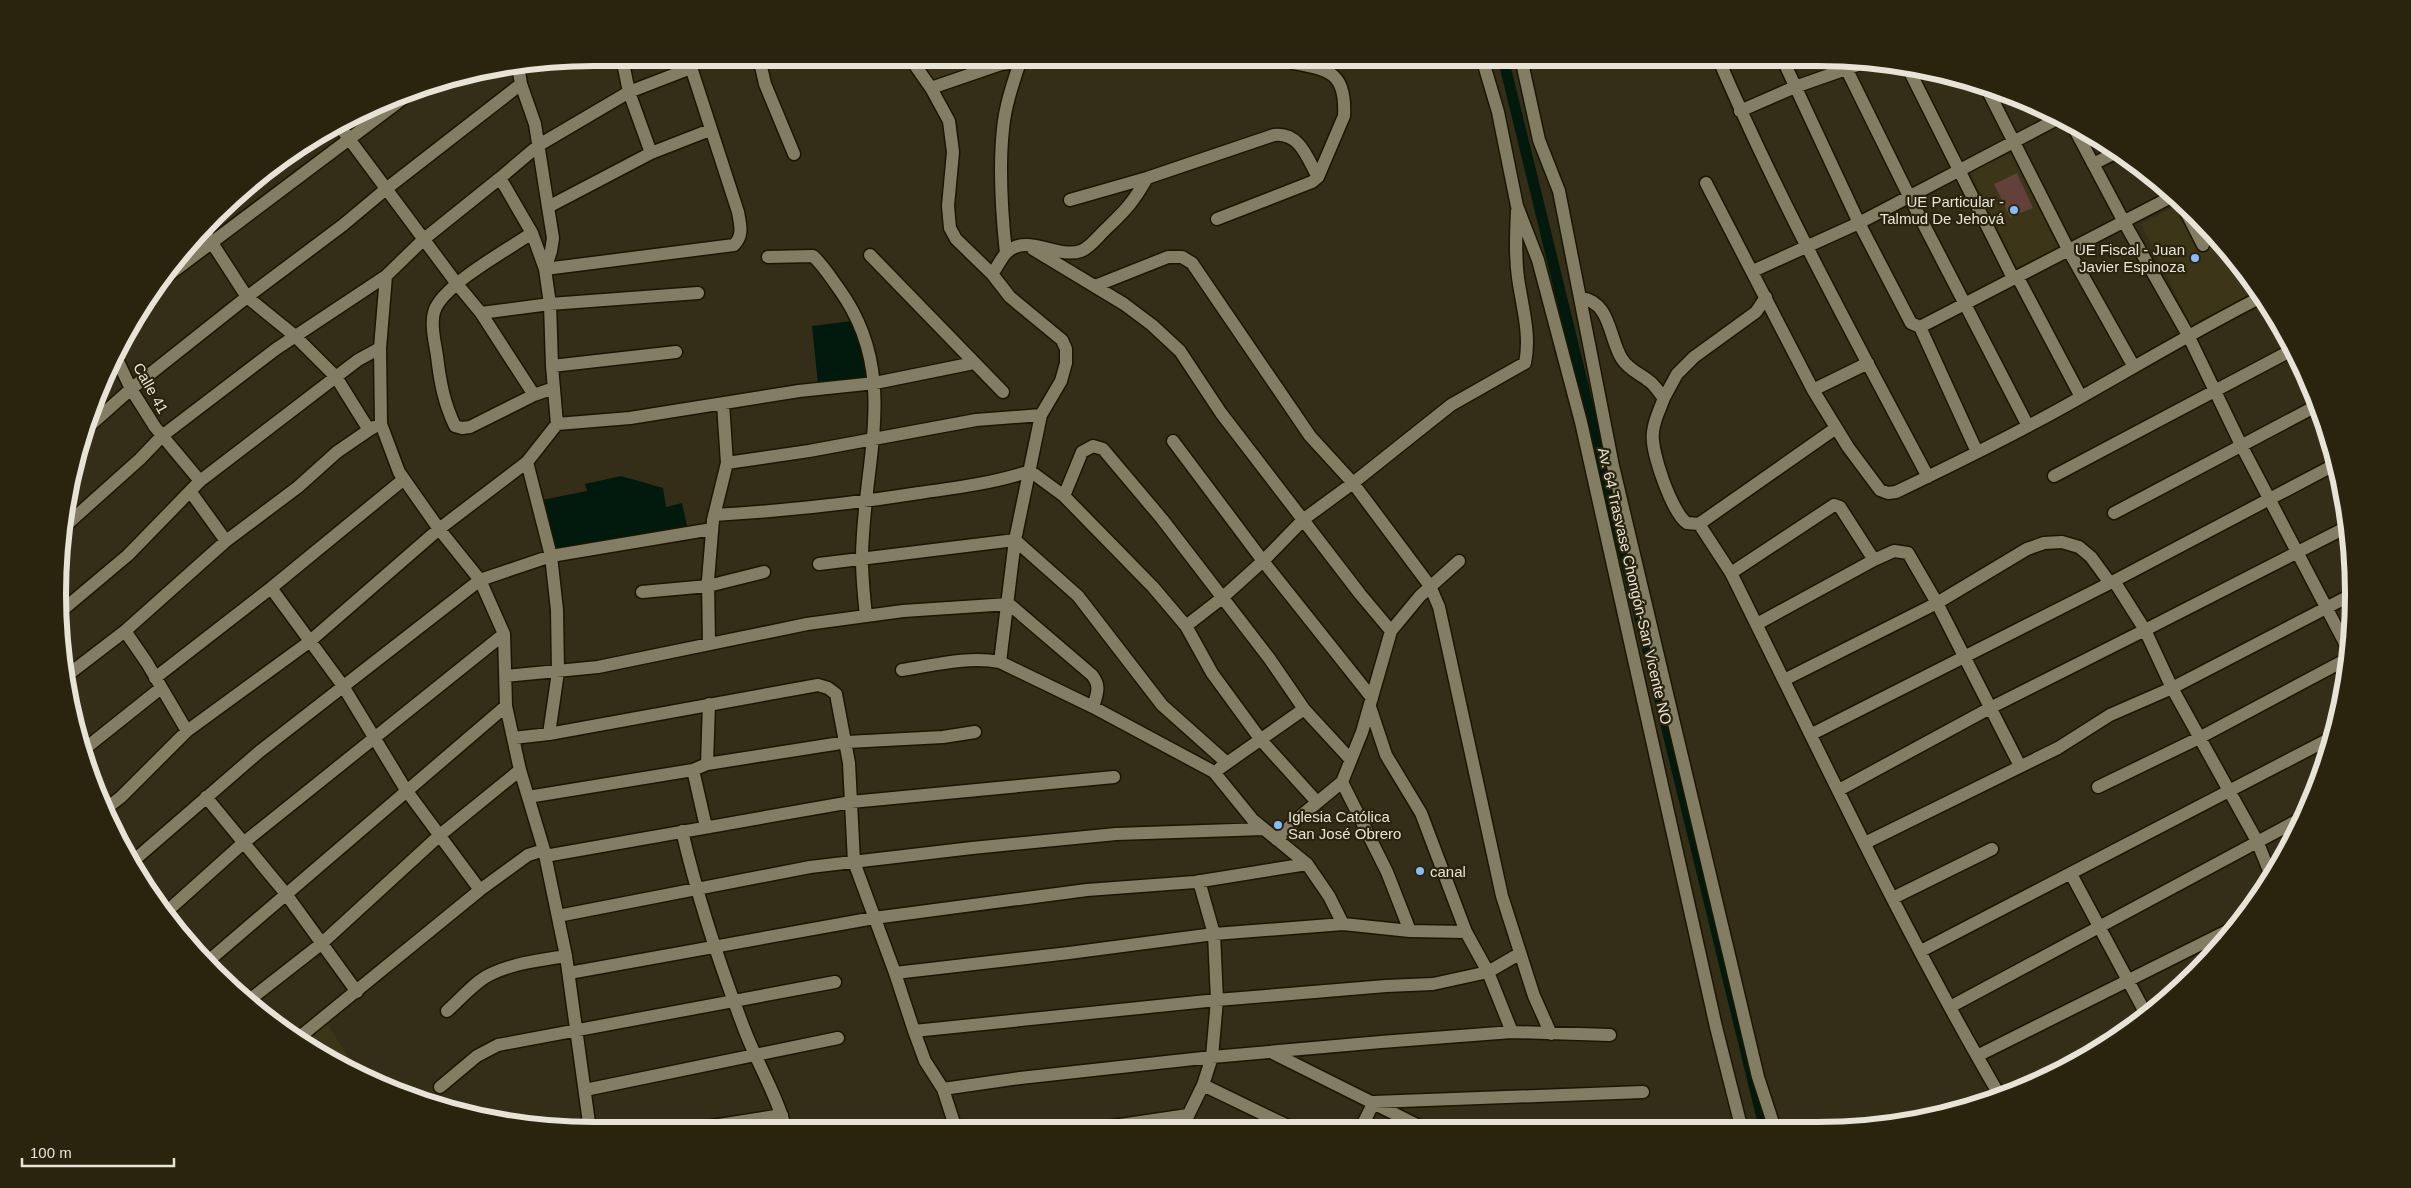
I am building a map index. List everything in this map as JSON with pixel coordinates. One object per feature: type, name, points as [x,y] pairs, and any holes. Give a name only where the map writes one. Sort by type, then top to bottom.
[{"type":"street","points":[[624,66],[629,92],[651,153]]},
{"type":"street","points":[[72,519],[140,459],[162,436],[295,336],[386,276],[424,239],[539,145],[629,92],[684,66]]},
{"type":"street","points":[[545,268],[734,245],[739,240],[742,232],[738,212],[691,66]]},
{"type":"street","points":[[761,66],[766,84],[794,154]]},
{"type":"street","points":[[915,66],[949,121],[953,152],[948,206],[950,228],[956,239],[992,274],[1010,297],[1062,340],[1066,348],[1066,363],[1061,381],[1041,415],[1015,540],[1009,604],[1000,662]]},
{"type":"street","points":[[930,88],[995,66]]},
{"type":"street","points":[[1006,253],[1003,223],[1003,128],[1013,83],[1023,66]]},
{"type":"street","points":[[1217,219],[1312,182],[1318,177],[1344,116],[1344,106],[1339,82],[1326,70],[1305,66]]},
{"type":"street","name":"Av. 64 Trasvase Chongón-San Vicente NO","points":[[1484,66],[1498,112],[1517,206],[1538,260],[1581,422],[1714,1017],[1740,1122]]},
{"type":"street","points":[[1523,66],[1539,140],[1558,191],[1581,298],[1613,466],[1756,1067],[1773,1122]]},
{"type":"street","points":[[1721,66],[1740,111],[1807,248],[1928,477]]},
{"type":"street","points":[[1786,66],[1859,223],[1911,323],[1920,327],[1977,452]]},
{"type":"street","points":[[1740,111],[1841,67]]},
{"type":"street","points":[[1846,67],[1909,196],[2028,426]]},
{"type":"street","points":[[519,72],[521,84],[535,124],[553,238],[545,268]]},
{"type":"street","points":[[1911,75],[2015,277],[2081,397]]},
{"type":"street","points":[[95,421],[131,389],[247,297],[343,225],[386,189],[521,84]]},
{"type":"street","points":[[1990,95],[2069,251],[2134,367]]},
{"type":"street","points":[[182,265],[393,106]]},
{"type":"street","points":[[1753,271],[1859,223],[2052,122]]},
{"type":"street","points":[[343,130],[456,284],[481,314],[534,395]]},
{"type":"street","points":[[548,207],[651,153],[710,130]]},
{"type":"street","points":[[1070,200],[1147,178],[1274,135],[1282,134],[1289,136],[1298,143],[1318,177]]},
{"type":"street","points":[[2078,136],[2124,222],[2188,335],[2241,445],[2299,551],[2343,639]]},
{"type":"street","points":[[2094,164],[2111,155]]},
{"type":"street","points":[[110,805],[127,791],[186,731],[309,642],[439,530],[527,462],[557,424],[552,366],[550,304],[545,268],[532,233],[500,178]]},
{"type":"street","points":[[992,274],[1006,253],[1025,244],[1065,252],[1081,251],[1133,203],[1147,178]]},
{"type":"street","points":[[1706,183],[1813,390],[1836,428],[1880,490],[1888,493],[1896,492],[1928,477],[2028,426],[2188,335],[2255,300]]},
{"type":"street","points":[[1920,327],[1966,305],[2015,277],[2167,199]]},
{"type":"street","points":[[1186,626],[1222,598],[1264,561],[1304,519],[1353,483],[1451,405],[1525,363],[1528,348],[1515,243],[1517,206]]},
{"type":"street","points":[[2191,222],[2202,245]]},
{"type":"street","points":[[532,233],[456,284],[436,307],[433,318],[439,382],[447,410],[455,426],[462,428],[470,427],[534,395],[554,388]]},
{"type":"street","points":[[207,236],[247,297],[295,336],[336,377],[369,430]]},
{"type":"street","points":[[1025,244],[1095,286],[1152,325],[1180,351],[1221,412],[1360,594],[1391,631]]},
{"type":"street","points":[[768,257],[807,255],[818,260],[852,308],[860,325],[875,383],[873,440],[862,559],[866,616]]},
{"type":"street","points":[[870,255],[1003,392]]},
{"type":"street","points":[[1095,286],[1168,257],[1182,257],[1192,264],[1310,436],[1353,483],[1430,586],[1439,607],[1502,896],[1519,954],[1550,1034]]},
{"type":"street","points":[[386,276],[380,348],[381,424],[399,472],[439,530],[480,580],[504,634],[506,706],[520,770],[544,853],[566,956],[589,1122]]},
{"type":"street","points":[[481,314],[550,304],[698,293]]},
{"type":"street","points":[[1766,296],[1756,312],[1694,356],[1677,374],[1664,398],[1652,432],[1656,460],[1683,520],[1699,524],[1731,573],[1893,898],[1950,1008],[1997,1090]]},
{"type":"street","points":[[1581,298],[1593,302],[1602,310],[1622,359],[1630,369],[1650,381],[1664,398]]},
{"type":"street","points":[[66,607],[128,555],[200,481],[358,360],[380,348]]},
{"type":"street","points":[[552,366],[676,352]]},
{"type":"street","points":[[2054,476],[2286,353]]},
{"type":"street","points":[[557,424],[630,418],[799,391],[875,383],[974,363]]},
{"type":"street","points":[[1813,390],[1868,363]]},
{"type":"street","name":"Calle 41","points":[[119,364],[131,389],[162,436],[200,481]]},
{"type":"street","points":[[709,644],[708,586],[712,529],[727,463],[723,404]]},
{"type":"street","points":[[2114,513],[2311,409]]},
{"type":"street","points":[[727,463],[873,440],[976,420],[1041,415]]},
{"type":"street","points":[[72,672],[126,631],[226,541],[298,487],[336,452],[381,424]]},
{"type":"street","points":[[1699,524],[1836,428]]},
{"type":"street","points":[[1173,441],[1371,703],[1386,754],[1421,812],[1466,932],[1488,972],[1512,1032]]},
{"type":"street","points":[[1064,496],[1082,452],[1093,446],[1103,449],[1162,519],[1269,658],[1304,709],[1351,760]]},
{"type":"street","points":[[527,462],[551,556],[556,610],[558,672],[549,734]]},
{"type":"street","points":[[1812,734],[2112,582],[2329,467]]},
{"type":"street","points":[[1030,471],[1064,496],[1153,587],[1186,626],[1212,673],[1261,740],[1317,802]]},
{"type":"street","points":[[714,515],[789,511],[866,501],[1002,481],[1030,471]]},
{"type":"street","points":[[87,742],[404,479]]},
{"type":"street","points":[[190,491],[226,541]]},
{"type":"street","points":[[1731,573],[1834,505],[1840,507],[1874,560]]},
{"type":"street","points":[[137,858],[206,798],[343,686],[480,580],[551,556],[712,529]]},
{"type":"street","points":[[1839,790],[1992,707],[2341,530]]},
{"type":"street","points":[[819,564],[1015,540],[1078,596],[1162,705],[1228,763]]},
{"type":"street","points":[[1784,680],[1938,603],[2027,548],[2044,543],[2062,542],[2079,547],[2091,557],[2112,582],[2145,630],[2172,688],[2257,842],[2268,868]]},
{"type":"street","points":[[1756,624],[1874,560],[1894,551],[1908,552],[1966,656],[2020,766]]},
{"type":"street","points":[[1277,840],[1296,820],[1342,782],[1371,703],[1391,631],[1430,586],[1459,561]]},
{"type":"street","points":[[642,592],[708,586],[764,572]]},
{"type":"street","points":[[271,588],[343,686],[406,790],[480,890]]},
{"type":"street","points":[[1866,843],[2058,748],[2110,715],[2172,688],[2345,599]]},
{"type":"street","points":[[506,676],[598,667],[807,624],[903,611],[1009,604],[1098,682],[1093,707]]},
{"type":"street","points":[[126,631],[186,731]]},
{"type":"street","points":[[170,908],[242,844],[504,634]]},
{"type":"street","points":[[902,670],[968,659],[1000,662],[1093,707],[1214,772],[1253,820],[1306,864],[1329,896],[1343,924]]},
{"type":"street","points":[[2098,787],[2199,738],[2340,664]]},
{"type":"street","points":[[513,738],[549,734],[818,685],[828,688],[836,694],[847,742],[854,862],[925,1060],[943,1089],[954,1122]]},
{"type":"street","points":[[707,764],[709,704]]},
{"type":"street","points":[[212,958],[506,706]]},
{"type":"street","points":[[1214,772],[1304,709]]},
{"type":"street","points":[[528,797],[693,770],[707,764],[847,742],[943,737],[975,732]]},
{"type":"street","points":[[1921,951],[2324,742]]},
{"type":"street","points":[[253,997],[321,944],[440,835],[520,770]]},
{"type":"street","points":[[693,770],[706,827]]},
{"type":"street","points":[[303,1034],[357,992],[426,932],[528,855],[851,802],[1114,777]]},
{"type":"street","points":[[1342,782],[1387,872],[1410,931]]},
{"type":"street","points":[[206,798],[242,844],[286,894],[357,992]]},
{"type":"street","points":[[1950,1008],[2292,823]]},
{"type":"street","points":[[558,916],[810,867],[972,848],[1116,834],[1264,829]]},
{"type":"street","points":[[682,831],[695,888],[715,947],[734,1001],[784,1122]]},
{"type":"street","points":[[1893,898],[1992,849]]},
{"type":"street","points":[[569,973],[682,951],[715,947],[874,918],[1087,890],[1199,881],[1306,864]]},
{"type":"street","points":[[2071,874],[2143,1009]]},
{"type":"street","points":[[1185,1122],[1203,1085],[1212,1057],[1217,1000],[1214,934],[1199,881]]},
{"type":"street","points":[[895,973],[1214,934],[1343,924],[1410,931],[1466,932]]},
{"type":"street","points":[[1977,1056],[2220,935]]},
{"type":"street","points":[[914,1031],[1217,1000],[1386,986],[1425,985],[1488,972],[1519,954]]},
{"type":"street","points":[[447,1012],[466,992],[490,974],[511,966],[566,956]]},
{"type":"street","points":[[440,1087],[477,1056],[498,1045],[835,982]]},
{"type":"street","points":[[943,1089],[1020,1078],[1212,1057],[1512,1032],[1610,1036]]},
{"type":"street","points":[[585,1090],[838,1038]]},
{"type":"street","points":[[1271,1052],[1412,1122]]},
{"type":"street","points":[[1203,1085],[1280,1122]]},
{"type":"street","points":[[1374,1102],[1643,1092]]},
{"type":"street","points":[[1364,1122],[1374,1102]]},
{"type":"street","points":[[734,1122],[782,1114]]},
{"type":"street","points":[[1140,1122],[1188,1115]]},
{"type":"shaded area","points":[[921,66],[972,66],[931,81]]},
{"type":"shaded area","name":"UE Particular - Talmud De Jehová","points":[[2011,153],[2058,247],[2017,268],[1970,172]]},
{"type":"shaded area","points":[[2017,173],[2033,208],[2010,217],[1994,184]]},
{"type":"shaded area","name":"UE Fiscal - Juan Javier Espinoza","points":[[2175,207],[2214,246],[2252,295],[2191,325],[2141,224]]},
{"type":"shaded area","points":[[861,320],[871,375],[854,382],[818,384],[812,326]]},
{"type":"shaded area","points":[[621,476],[663,488],[666,507],[682,503],[688,530],[553,553],[542,500],[587,491],[585,484]]},
{"type":"shaded area","points":[[327,1024],[352,1063],[330,1051],[310,1039]]},
{"type":"waterway","points":[[1505,66],[1763,1122]]},
{"type":"place","name":"UE Particular - Talmud De Jehová","points":[[2014,210]]},
{"type":"place","name":"UE Fiscal - Juan Javier Espinoza","points":[[2195,258]]},
{"type":"place","name":"Iglesia Católica San José Obrero","points":[[1278,825]]},
{"type":"place","name":"canal","points":[[1420,871]]}]
